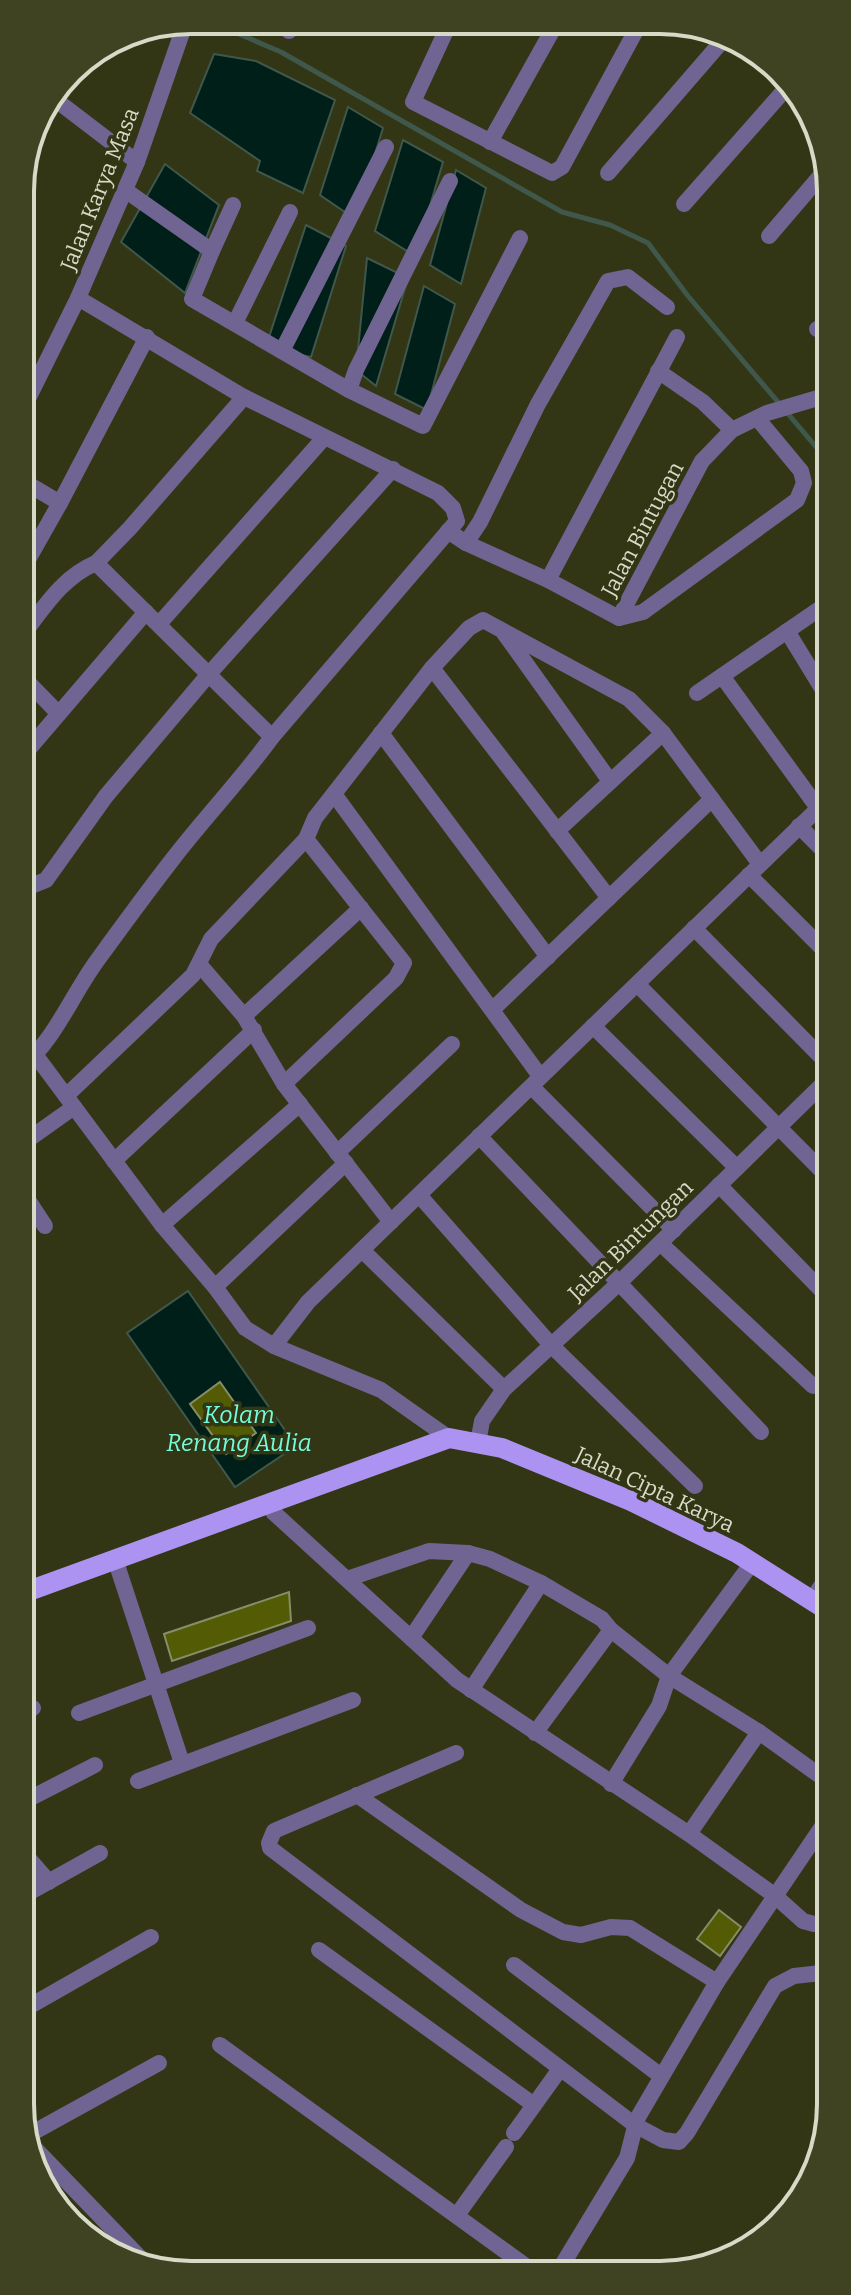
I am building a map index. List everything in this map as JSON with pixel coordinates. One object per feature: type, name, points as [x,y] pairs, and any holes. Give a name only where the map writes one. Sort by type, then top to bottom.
[{"type":"main road","name":"Jalan Cipta Karya","points":[[449,1438],[502,1448],[631,1501],[737,1553],[817,1603]]},
{"type":"main road","points":[[34,1589],[449,1438]]},
{"type":"street","points":[[441,34],[413,102],[552,173],[562,167],[634,34]]},
{"type":"street","points":[[490,142],[550,34]]},
{"type":"street","name":"Jalan Karya Masa","points":[[34,387],[78,298],[137,162],[180,35]]},
{"type":"street","points":[[608,173],[719,45]]},
{"type":"street","points":[[684,204],[783,92]]},
{"type":"street","points":[[60,103],[137,162]]},
{"type":"street","points":[[282,351],[386,147]]},
{"type":"street","points":[[769,236],[817,180]]},
{"type":"street","points":[[349,390],[450,181]]},
{"type":"street","points":[[125,190],[212,251]]},
{"type":"street","points":[[233,205],[192,299],[349,390],[423,426],[520,238]]},
{"type":"street","points":[[235,323],[290,212]]},
{"type":"street","points":[[466,543],[480,522],[538,404],[608,281],[628,277],[667,307]]},
{"type":"street","points":[[78,298],[244,397],[323,439],[393,469],[438,493],[453,508],[457,521],[173,858],[91,969],[54,1032],[35,1055],[162,1225],[245,1328],[274,1346],[381,1390],[449,1438]]},
{"type":"street","points":[[34,549],[147,337]]},
{"type":"street","points":[[548,580],[677,337]]},
{"type":"street","points":[[658,371],[703,402],[732,430]]},
{"type":"street","points":[[34,620],[58,588],[81,569],[96,563],[130,528],[244,397]]},
{"type":"street","name":"Jalan Bintugan","points":[[619,618],[702,461],[732,430],[762,415],[817,398]]},
{"type":"street","points":[[448,531],[466,543],[548,580],[619,618],[643,612],[797,500],[804,483],[801,471],[762,415]]},
{"type":"street","points":[[34,742],[58,713],[323,439]]},
{"type":"street","points":[[34,882],[46,880],[106,796],[209,674],[393,469]]},
{"type":"street","points":[[34,488],[60,503]]},
{"type":"street","points":[[96,563],[272,737]]},
{"type":"street","points":[[697,693],[817,611]]},
{"type":"street","points":[[34,1134],[70,1102],[193,975],[211,939],[306,839],[315,818],[432,668],[469,628],[483,620],[629,699],[663,733],[712,799],[755,870],[817,941]]},
{"type":"street","points":[[501,628],[610,781]]},
{"type":"street","points":[[787,631],[817,680]]},
{"type":"street","points":[[432,668],[609,898]]},
{"type":"street","points":[[722,676],[817,795]]},
{"type":"street","points":[[34,688],[58,713]]},
{"type":"street","points":[[381,733],[548,957]]},
{"type":"street","points":[[557,831],[663,733]]},
{"type":"street","points":[[334,794],[492,1010],[536,1082],[674,1230]]},
{"type":"street","points":[[492,1010],[712,799]]},
{"type":"street","points":[[274,1346],[308,1302],[817,809]]},
{"type":"street","points":[[799,826],[817,844]]},
{"type":"street","points":[[284,1084],[396,978],[404,963],[306,839]]},
{"type":"street","points":[[114,1161],[338,927],[361,908]]},
{"type":"street","points":[[694,928],[817,1053]]},
{"type":"street","points":[[199,964],[249,1023],[284,1084],[391,1222]]},
{"type":"street","points":[[637,984],[817,1166]]},
{"type":"street","points":[[593,1026],[737,1168]]},
{"type":"street","points":[[215,1287],[452,1044]]},
{"type":"street","name":"Jalan Bintungan","points":[[478,1443],[482,1421],[504,1389],[619,1283],[817,1090]]},
{"type":"street","points":[[162,1225],[300,1104]]},
{"type":"street","points":[[479,1136],[761,1432]]},
{"type":"street","points":[[719,1185],[817,1286]]},
{"type":"street","points":[[419,1195],[551,1345],[695,1486]]},
{"type":"street","points":[[34,1209],[45,1226]]},
{"type":"street","points":[[660,1243],[813,1386]]},
{"type":"street","points":[[362,1250],[504,1389]]},
{"type":"street","points":[[273,1512],[457,1680],[689,1834],[774,1895],[803,1921],[817,1923]]},
{"type":"street","points":[[347,1579],[429,1551],[468,1553],[490,1559],[541,1583],[602,1619],[611,1630],[669,1676],[759,1732],[817,1774]]},
{"type":"street","points":[[411,1638],[468,1553]]},
{"type":"street","points":[[115,1559],[182,1763]]},
{"type":"street","points":[[611,1784],[659,1706],[669,1676],[752,1563]]},
{"type":"street","points":[[471,1690],[541,1583]]},
{"type":"street","points":[[812,1599],[817,1592]]},
{"type":"street","points":[[79,1713],[308,1628]]},
{"type":"street","points":[[535,1733],[611,1630]]},
{"type":"street","points":[[138,1781],[353,1700]]},
{"type":"street","points":[[689,1834],[759,1732]]},
{"type":"street","points":[[456,1753],[274,1831],[270,1848],[635,2125],[663,2140],[679,2142],[775,1986],[794,1976],[817,1973]]},
{"type":"street","points":[[34,1796],[95,1765]]},
{"type":"street","points":[[357,1795],[521,1910],[563,1932],[581,1935],[611,1927],[630,1928],[717,1982]]},
{"type":"street","points":[[565,2261],[627,2158],[635,2125],[661,2076],[717,1982],[817,1834]]},
{"type":"street","points":[[34,1890],[100,1853]]},
{"type":"street","points":[[34,1865],[49,1882]]},
{"type":"street","points":[[34,2004],[151,1937]]},
{"type":"street","points":[[319,1950],[534,2105]]},
{"type":"street","points":[[514,1965],[661,2076]]},
{"type":"street","points":[[220,2045],[519,2261]]},
{"type":"street","points":[[36,2129],[159,2063]]},
{"type":"street","points":[[457,2215],[560,2069]]},
{"type":"street","points":[[42,2155],[132,2250]]},
{"type":"water","points":[[214,54],[256,61],[335,100],[303,193],[257,171],[260,161],[190,113]]},
{"type":"water","points":[[348,107],[383,128],[355,219],[320,195]]},
{"type":"water","points":[[403,140],[443,162],[415,256],[375,231]]},
{"type":"water","points":[[165,164],[219,205],[185,293],[121,242]]},
{"type":"water","points":[[456,170],[486,188],[461,284],[430,265]]},
{"type":"water","points":[[306,225],[346,246],[311,357],[282,351],[269,337]]},
{"type":"water","points":[[367,258],[408,278],[376,386],[356,370]]},
{"type":"water","points":[[424,286],[455,304],[427,410],[395,394]]},
{"type":"water","name":"Kolam Renang Aulia","points":[[188,1291],[296,1446],[235,1487],[127,1333]]},
{"type":"building","points":[[220,1382],[256,1433],[226,1454],[190,1404]]},
{"type":"building","points":[[289,1592],[291,1621],[172,1661],[164,1634]]},
{"type":"building","points":[[719,1910],[741,1927],[720,1956],[697,1939]]},
{"type":"waterway","points":[[239,34],[281,52],[562,212],[610,225],[648,243],[688,296],[817,448]]}]
